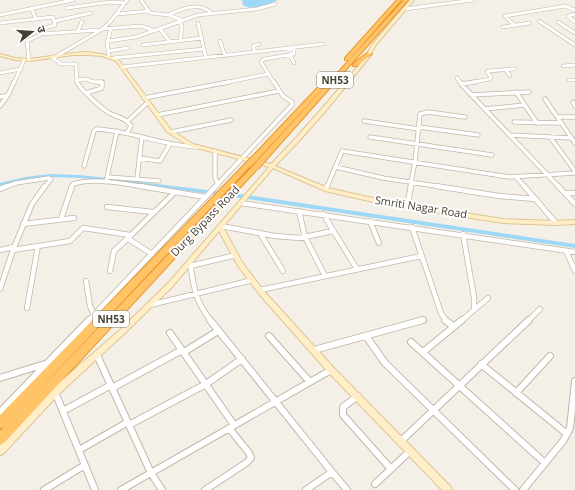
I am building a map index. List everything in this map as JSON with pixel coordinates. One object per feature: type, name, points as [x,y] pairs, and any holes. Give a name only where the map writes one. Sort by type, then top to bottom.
[{"type":"highway","name":"Durg Bypass Road","points":[[0,423],[220,201],[236,189],[253,165],[255,158],[399,0]]},
{"type":"highway","name":"Durg Bypass Road","points":[[0,439],[220,201],[227,188],[253,165],[262,160],[406,0]]},
{"type":"highway","points":[[342,72],[350,69],[369,54]]},
{"type":"street","points":[[0,15],[59,1],[73,0]]},
{"type":"street","points":[[77,0],[79,6]]},
{"type":"street","points":[[141,0],[148,11]]},
{"type":"street","points":[[0,452],[55,392],[97,355],[190,265],[272,166],[297,140],[412,0]]},
{"type":"street","points":[[405,9],[473,0]]},
{"type":"street","points":[[67,8],[126,1]]},
{"type":"street","points":[[53,57],[101,29],[118,14],[126,1]]},
{"type":"street","points":[[108,41],[136,37],[180,21],[211,13],[266,8],[275,4]]},
{"type":"street","points":[[514,25],[505,16],[565,6],[575,10]]},
{"type":"street","points":[[168,15],[179,10],[201,7],[205,7],[211,13]]},
{"type":"street","points":[[31,8],[36,19]]},
{"type":"street","points":[[118,14],[148,11],[168,15],[180,21],[182,26],[180,41]]},
{"type":"street","points":[[55,21],[91,13]]},
{"type":"street","points":[[575,14],[568,16],[575,22]]},
{"type":"street","points":[[0,23],[52,16],[55,21]]},
{"type":"street","points":[[41,34],[41,29],[55,25],[55,21]]},
{"type":"street","points":[[78,32],[82,21]]},
{"type":"street","points":[[539,21],[575,45]]},
{"type":"street","points":[[558,22],[575,33]]},
{"type":"street","points":[[198,23],[206,58]]},
{"type":"street","points":[[503,27],[529,23]]},
{"type":"street","points":[[0,106],[8,95],[20,69],[27,60],[27,41],[41,34],[141,26],[155,31]]},
{"type":"street","points":[[111,28],[108,41],[108,51],[111,57]]},
{"type":"street","points":[[160,29],[170,42]]},
{"type":"street","points":[[143,46],[202,38]]},
{"type":"street","points":[[220,41],[225,56]]},
{"type":"street","points":[[159,53],[160,43]]},
{"type":"street","points":[[255,52],[253,46],[259,44]]},
{"type":"street","points":[[122,66],[225,56],[323,44]]},
{"type":"street","points":[[108,51],[128,48]]},
{"type":"street","points":[[0,55],[12,59],[27,60],[84,52],[111,57],[204,48]]},
{"type":"street","points":[[0,412],[94,315],[292,105],[292,102],[285,98],[279,91],[261,64],[262,60],[295,53],[294,48]]},
{"type":"street","points":[[290,55],[294,63]]},
{"type":"street","points":[[53,57],[61,64],[76,64],[79,86],[105,110],[128,121],[132,126],[127,133]]},
{"type":"street","name":"Smriti Nagar Road","points":[[111,57],[117,60],[122,66],[144,98],[171,132],[191,145],[272,166],[326,189],[407,206],[504,221],[556,223],[575,222]]},
{"type":"street","points":[[563,66],[575,65]]},
{"type":"street","points":[[0,73],[20,69]]},
{"type":"street","points":[[505,69],[510,76]]},
{"type":"street","points":[[461,83],[490,79],[491,77],[487,72],[515,69]]},
{"type":"street","points":[[144,98],[268,74]]},
{"type":"street","points":[[457,78],[484,109],[575,204]]},
{"type":"street","points":[[77,80],[88,79],[90,81],[102,82],[102,88],[86,92]]},
{"type":"street","points":[[569,80],[575,80]]},
{"type":"street","points":[[157,115],[279,91]]},
{"type":"street","points":[[516,92],[536,123]]},
{"type":"street","points":[[471,95],[529,92]]},
{"type":"street","points":[[0,97],[8,95]]},
{"type":"street","points":[[544,99],[575,143]]},
{"type":"street","points":[[128,121],[138,114],[141,107],[148,102]]},
{"type":"street","points":[[484,109],[525,105]]},
{"type":"street","points":[[407,206],[415,162],[420,114],[425,112],[465,117]]},
{"type":"street","points":[[558,117],[575,118]]},
{"type":"street","points":[[171,132],[230,120]]},
{"type":"street","points":[[364,121],[478,135]]},
{"type":"street","points":[[514,122],[562,123]]},
{"type":"street","points":[[84,166],[95,130],[98,129],[127,133],[183,147],[198,147]]},
{"type":"street","points":[[106,182],[117,132]]},
{"type":"street","points":[[509,135],[571,138]]},
{"type":"street","points":[[326,189],[342,151],[503,176],[516,177],[575,172],[550,136]]},
{"type":"street","points":[[137,178],[142,137]]},
{"type":"street","points":[[370,137],[492,155]]},
{"type":"street","points":[[139,158],[160,161],[170,144]]},
{"type":"street","points":[[214,151],[215,177],[218,184]]},
{"type":"street","points":[[336,167],[366,174],[499,196],[536,199]]},
{"type":"street","points":[[108,177],[137,178],[159,181]]},
{"type":"street","points":[[516,177],[556,223]]},
{"type":"street","points":[[0,189],[16,183],[51,179],[34,201],[23,224],[13,248],[0,289]]},
{"type":"street","points":[[61,219],[74,183],[78,181],[106,182],[205,198]]},
{"type":"street","points":[[110,271],[114,251],[174,192]]},
{"type":"street","points":[[565,193],[575,193]]},
{"type":"street","points":[[241,203],[463,234],[575,252]]},
{"type":"street","points":[[107,207],[153,212]]},
{"type":"street","points":[[299,211],[304,238],[325,276]]},
{"type":"street","points":[[323,214],[357,270]]},
{"type":"street","points":[[23,224],[74,218]]},
{"type":"street","points":[[370,221],[379,243]]},
{"type":"street","points":[[221,227],[304,238],[333,231]]},
{"type":"street","points":[[221,227],[236,256],[260,290],[331,370],[358,396],[446,489]]},
{"type":"street","points":[[412,227],[441,313],[445,320],[453,326]]},
{"type":"street","points":[[0,250],[38,246],[72,240],[80,229],[83,228],[129,236],[152,254]]},
{"type":"street","points":[[260,233],[283,271]]},
{"type":"street","points":[[463,234],[474,297],[474,308]]},
{"type":"street","points":[[27,308],[38,246]]},
{"type":"street","points":[[566,251],[575,271]]},
{"type":"street","points":[[190,265],[236,256]]},
{"type":"street","points":[[260,290],[421,256]]},
{"type":"street","points":[[190,265],[195,295],[202,309],[347,490]]},
{"type":"street","points":[[150,305],[253,280]]},
{"type":"street","points":[[86,281],[90,306],[94,315]]},
{"type":"street","points":[[423,352],[474,308],[488,298]]},
{"type":"street","points":[[401,441],[459,384],[540,309]]},
{"type":"street","points":[[314,350],[423,320]]},
{"type":"street","points":[[63,412],[183,351],[218,330]]},
{"type":"street","points":[[170,334],[206,384],[251,458],[246,463],[205,490]]},
{"type":"street","points":[[269,336],[310,382]]},
{"type":"street","points":[[366,336],[385,363],[515,490]]},
{"type":"street","points":[[411,342],[545,463]]},
{"type":"street","points":[[97,355],[151,473],[162,490]]},
{"type":"street","points":[[516,392],[550,356]]},
{"type":"street","points":[[79,450],[128,423],[206,384],[242,359]]},
{"type":"street","points":[[0,378],[47,364]]},
{"type":"street","points":[[481,364],[566,434]]},
{"type":"street","points":[[121,490],[331,370]]},
{"type":"street","points":[[523,490],[563,441],[570,428],[575,381]]},
{"type":"street","points":[[55,392],[95,490]]},
{"type":"street","points":[[358,396],[343,407],[343,415],[391,469]]},
{"type":"street","points":[[375,484],[410,451]]},
{"type":"street","points":[[44,490],[85,465]]},
{"type":"street","points":[[306,490],[332,472]]},
{"type":"water","points":[[242,0],[277,0],[265,6],[251,8],[243,5]]},
{"type":"waterway","points":[[0,185],[26,178],[52,176],[79,176],[105,179]]},
{"type":"waterway","points":[[108,179],[248,197],[575,246]]}]
